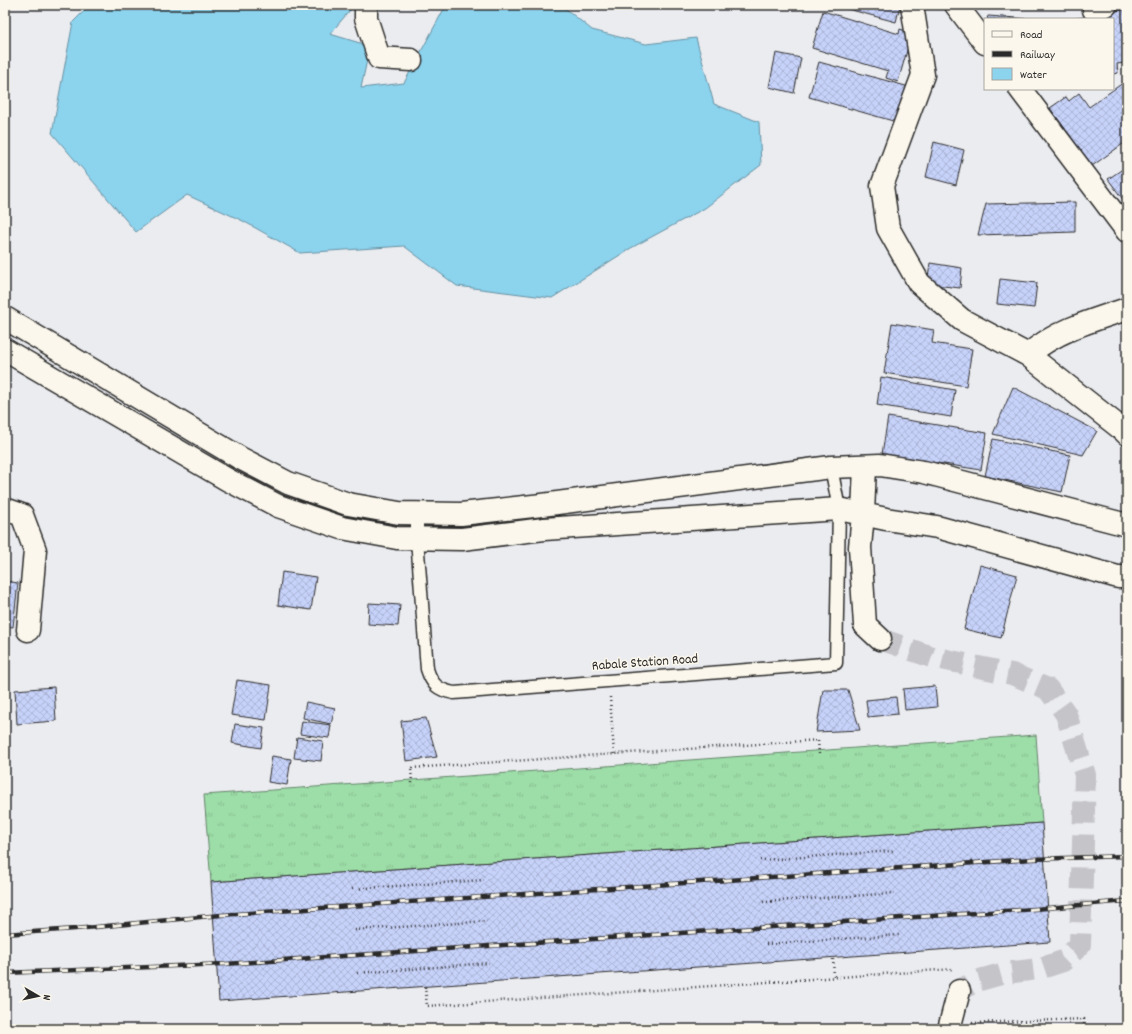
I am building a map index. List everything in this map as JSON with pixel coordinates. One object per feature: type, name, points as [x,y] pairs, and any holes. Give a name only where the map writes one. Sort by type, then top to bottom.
[{"type":"street","points":[[366,5],[366,18],[379,58],[411,60]]},
{"type":"street","points":[[912,5],[923,75],[882,186],[888,228],[919,283],[962,320],[1028,355],[1127,434]]},
{"type":"street","points":[[956,5],[984,42]]},
{"type":"street","points":[[1021,90],[1127,231]]},
{"type":"street","points":[[1028,355],[1038,346],[1080,324],[1127,309]]},
{"type":"street","points":[[5,318],[240,458],[288,483],[348,504],[399,513],[461,514],[542,505],[831,467],[880,466],[924,472],[1127,525]]},
{"type":"street","points":[[5,350],[228,480],[278,506],[342,528],[397,538],[462,539],[544,529],[839,509],[937,527],[1118,577],[1127,577]]},
{"type":"street","points":[[865,466],[860,547],[865,625],[880,639]]},
{"type":"street","points":[[5,509],[22,515],[36,550],[28,630]]},
{"type":"street","points":[[958,990],[958,1026]]},
{"type":"lane","name":"Rabale Station Road","points":[[417,514],[417,539],[427,669],[430,678],[436,686],[444,691],[454,693],[836,663],[839,509],[831,467]]},
{"type":"path","points":[[609,681],[614,754]]},
{"type":"path","points":[[412,783],[410,768],[818,740],[819,754]]},
{"type":"path","points":[[760,860],[892,851]]},
{"type":"path","points":[[352,889],[484,880]]},
{"type":"path","points":[[763,902],[895,894]]},
{"type":"path","points":[[354,930],[487,921]]},
{"type":"path","points":[[766,944],[898,935]]},
{"type":"path","points":[[833,959],[834,977]]},
{"type":"path","points":[[358,973],[490,963]]},
{"type":"path","points":[[425,987],[427,1006],[956,969]]},
{"type":"path","points":[[958,1026],[1084,1019],[1084,1029]]},
{"type":"green space","points":[[1036,735],[1042,823],[211,882],[204,795]]},
{"type":"water","points":[[90,5],[350,5],[351,9],[330,34],[370,46],[361,88],[404,83],[445,7],[482,5],[561,5],[592,30],[646,44],[696,38],[714,104],[759,122],[761,165],[705,208],[631,248],[552,298],[457,286],[404,246],[300,253],[243,221],[187,195],[136,232],[52,133],[73,22]]},
{"type":"building","points":[[833,5],[900,5],[896,22]]},
{"type":"building","points":[[1127,9],[1127,53],[1123,54],[1125,63],[1117,64],[1118,73],[1114,74],[1114,18],[1078,18]]},
{"type":"building","points":[[823,11],[899,34],[900,29],[912,33],[898,82],[886,78],[888,71],[812,48]]},
{"type":"building","points":[[988,16],[1017,18],[987,18]]},
{"type":"building","points":[[776,53],[801,58],[794,93],[769,87]]},
{"type":"building","points":[[819,62],[913,88],[900,123],[809,97]]},
{"type":"building","points":[[1127,80],[1127,141],[1092,166],[1050,108],[1066,97],[1069,101],[1079,93],[1089,107]]},
{"type":"building","points":[[934,142],[964,150],[956,185],[926,177]]},
{"type":"building","points":[[1127,166],[1127,205],[1108,179]]},
{"type":"building","points":[[1075,202],[1075,232],[978,235],[986,204]]},
{"type":"building","points":[[930,263],[962,268],[960,288],[927,284]]},
{"type":"building","points":[[1000,279],[1037,283],[1034,308],[997,304]]},
{"type":"building","points":[[892,323],[934,330],[932,343],[972,349],[966,386],[884,373]]},
{"type":"building","points":[[881,377],[955,390],[951,417],[877,405]]},
{"type":"building","points":[[1013,387],[1097,431],[1083,455],[993,434]]},
{"type":"building","points":[[888,417],[987,433],[981,470],[882,454]]},
{"type":"building","points":[[993,439],[1070,455],[1062,492],[985,476]]},
{"type":"building","points":[[980,565],[1017,575],[1001,638],[964,629]]},
{"type":"building","points":[[282,572],[316,577],[311,610],[278,605]]},
{"type":"building","points":[[5,581],[18,583],[13,627],[5,626]]},
{"type":"building","points":[[369,603],[400,605],[398,626],[368,624]]},
{"type":"building","points":[[5,666],[9,666],[7,698],[5,698]]},
{"type":"building","points":[[237,680],[271,685],[266,720],[231,715]]},
{"type":"building","points":[[935,686],[937,707],[905,710],[903,689]]},
{"type":"building","points":[[54,687],[56,721],[17,724],[15,690]]},
{"type":"building","points":[[823,690],[848,690],[860,730],[816,732]]},
{"type":"building","points":[[896,697],[898,714],[868,717],[866,700]]},
{"type":"building","points":[[306,702],[335,708],[331,724],[303,718]]},
{"type":"building","points":[[426,718],[437,757],[406,761],[401,721]]},
{"type":"building","points":[[302,721],[331,725],[329,738],[300,734]]},
{"type":"building","points":[[235,724],[264,728],[261,748],[232,743]]},
{"type":"building","points":[[297,737],[323,741],[321,761],[294,758]]},
{"type":"building","points":[[272,756],[291,759],[287,785],[268,782]]},
{"type":"building","points":[[1042,823],[1050,942],[219,1001],[211,882]]},
{"type":"tunnel","points":[[880,639],[932,657],[1012,674],[1048,689],[1066,714],[1085,775],[1080,945],[1063,961],[1039,969],[1005,973],[976,981],[959,991]]},
{"type":"railway","points":[[5,934],[221,915],[1032,859],[1127,856]]},
{"type":"railway","points":[[5,973],[225,964],[1035,909],[1127,901]]}]
